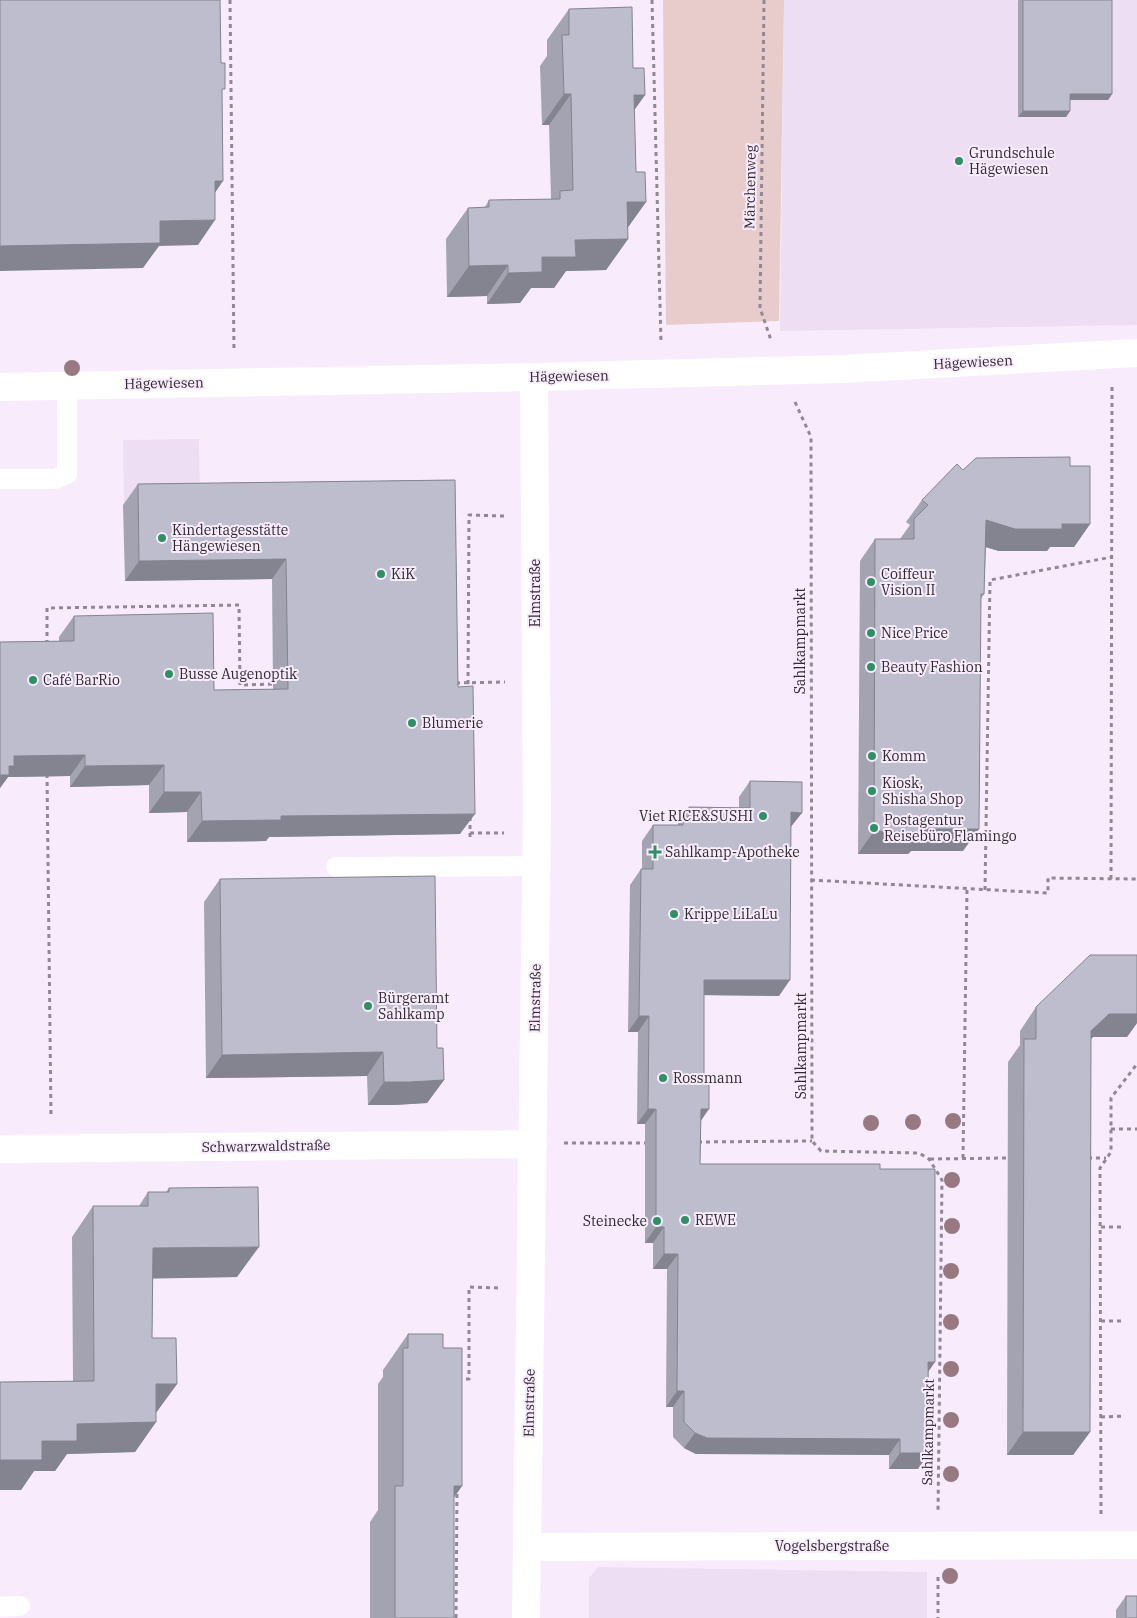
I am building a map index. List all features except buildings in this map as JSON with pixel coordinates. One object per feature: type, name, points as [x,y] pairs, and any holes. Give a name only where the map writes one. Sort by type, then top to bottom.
[{"type":"street","name":"Hägewiesen","points":[[0,386],[781,371],[1125,354]]},
{"type":"street","name":"Elmstraße","points":[[526,1618],[537,866],[534,377]]},
{"type":"street","name":"Schwarzwaldstraße","points":[[0,1149],[532,1144]]},
{"type":"street","name":"Vogelsbergstraße","points":[[527,1547],[1137,1544]]},
{"type":"lane","points":[[0,479],[56,479],[66,474],[66,385]]},
{"type":"lane","points":[[336,868],[537,866]]},
{"type":"lane","points":[[0,1606],[20,1606]]},
{"type":"path","points":[[230,0],[234,382]]},
{"type":"path","points":[[652,0],[662,374]]},
{"type":"path","name":"Märchenweg","points":[[764,0],[760,308],[781,371]]},
{"type":"path","points":[[1111,879],[1112,557],[1125,354]]},
{"type":"path","name":"Sahlkampmarkt","points":[[781,371],[811,437],[812,1141]]},
{"type":"path","points":[[468,693],[469,515],[535,516]]},
{"type":"path","points":[[985,890],[990,580],[1112,557]]},
{"type":"path","points":[[47,653],[47,608],[239,605],[240,684],[280,684]]},
{"type":"path","points":[[448,683],[468,683]]},
{"type":"path","points":[[47,773],[51,1149]]},
{"type":"path","points":[[470,813],[470,843]]},
{"type":"path","points":[[811,880],[1048,893],[1048,878],[1137,879]]},
{"type":"path","points":[[963,1158],[967,889]]},
{"type":"path","points":[[1101,1545],[1100,1168],[1111,1152],[1111,1098],[1137,1064]]},
{"type":"path","points":[[1111,1129],[1137,1129]]},
{"type":"path","points":[[690,1142],[812,1141],[821,1151],[920,1153],[929,1159],[1007,1158]]},
{"type":"path","points":[[532,1144],[653,1142]]},
{"type":"path","points":[[1083,1158],[1107,1158]]},
{"type":"path","name":"Sahlkampmarkt","points":[[929,1159],[942,1180],[938,1618]]},
{"type":"path","points":[[1101,1227],[1124,1227]]},
{"type":"path","points":[[458,1389],[458,1379],[469,1379],[469,1287],[531,1288]]},
{"type":"path","points":[[1101,1321],[1124,1321]]},
{"type":"path","points":[[1101,1417],[1124,1416]]},
{"type":"path","points":[[456,1618],[457,1488]]},
{"type":"shaded area","points":[[663,0],[784,0],[779,321],[666,325]]},
{"type":"shaded area","name":"Grundschule Hägewiesen","points":[[784,0],[1137,0],[1137,325],[780,331]]},
{"type":"shaded area","name":"Kindertagesstätte Hängewiesen","points":[[199,439],[200,504],[125,572],[123,440]]},
{"type":"shaded area","points":[[598,1567],[927,1572],[927,1618],[589,1618],[589,1578]]},
{"type":"place","name":"Grundschule Hägewiesen","points":[[959,161]]},
{"type":"place","name":"Kindertagesstätte Hängewiesen","points":[[162,538]]},
{"type":"place","name":"KiK","points":[[381,574]]},
{"type":"place","name":"Coiffeur Vision II","points":[[871,582]]},
{"type":"place","name":"Nice Price","points":[[871,633]]},
{"type":"place","name":"Beauty Fashion","points":[[871,667]]},
{"type":"place","name":"Busse Augenoptik","points":[[169,674]]},
{"type":"place","name":"Café BarRio","points":[[33,680]]},
{"type":"place","name":"Blumerie","points":[[412,723]]},
{"type":"place","name":"Komm","points":[[872,756]]},
{"type":"place","name":"Kiosk, Shisha Shop","points":[[872,791]]},
{"type":"place","name":"Viet RICE&SUSHI","points":[[763,816]]},
{"type":"place","name":"Postagentur Reisebüro Flamingo","points":[[874,828]]},
{"type":"place","name":"Sahlkamp-Apotheke","points":[[655,852]]},
{"type":"place","name":"Krippe LiLaLu","points":[[674,914]]},
{"type":"place","name":"Bürgeramt Sahlkamp","points":[[368,1006]]},
{"type":"place","name":"Rossmann","points":[[663,1078]]},
{"type":"place","name":"REWE","points":[[685,1220]]},
{"type":"place","name":"Steinecke","points":[[657,1221]]}]
